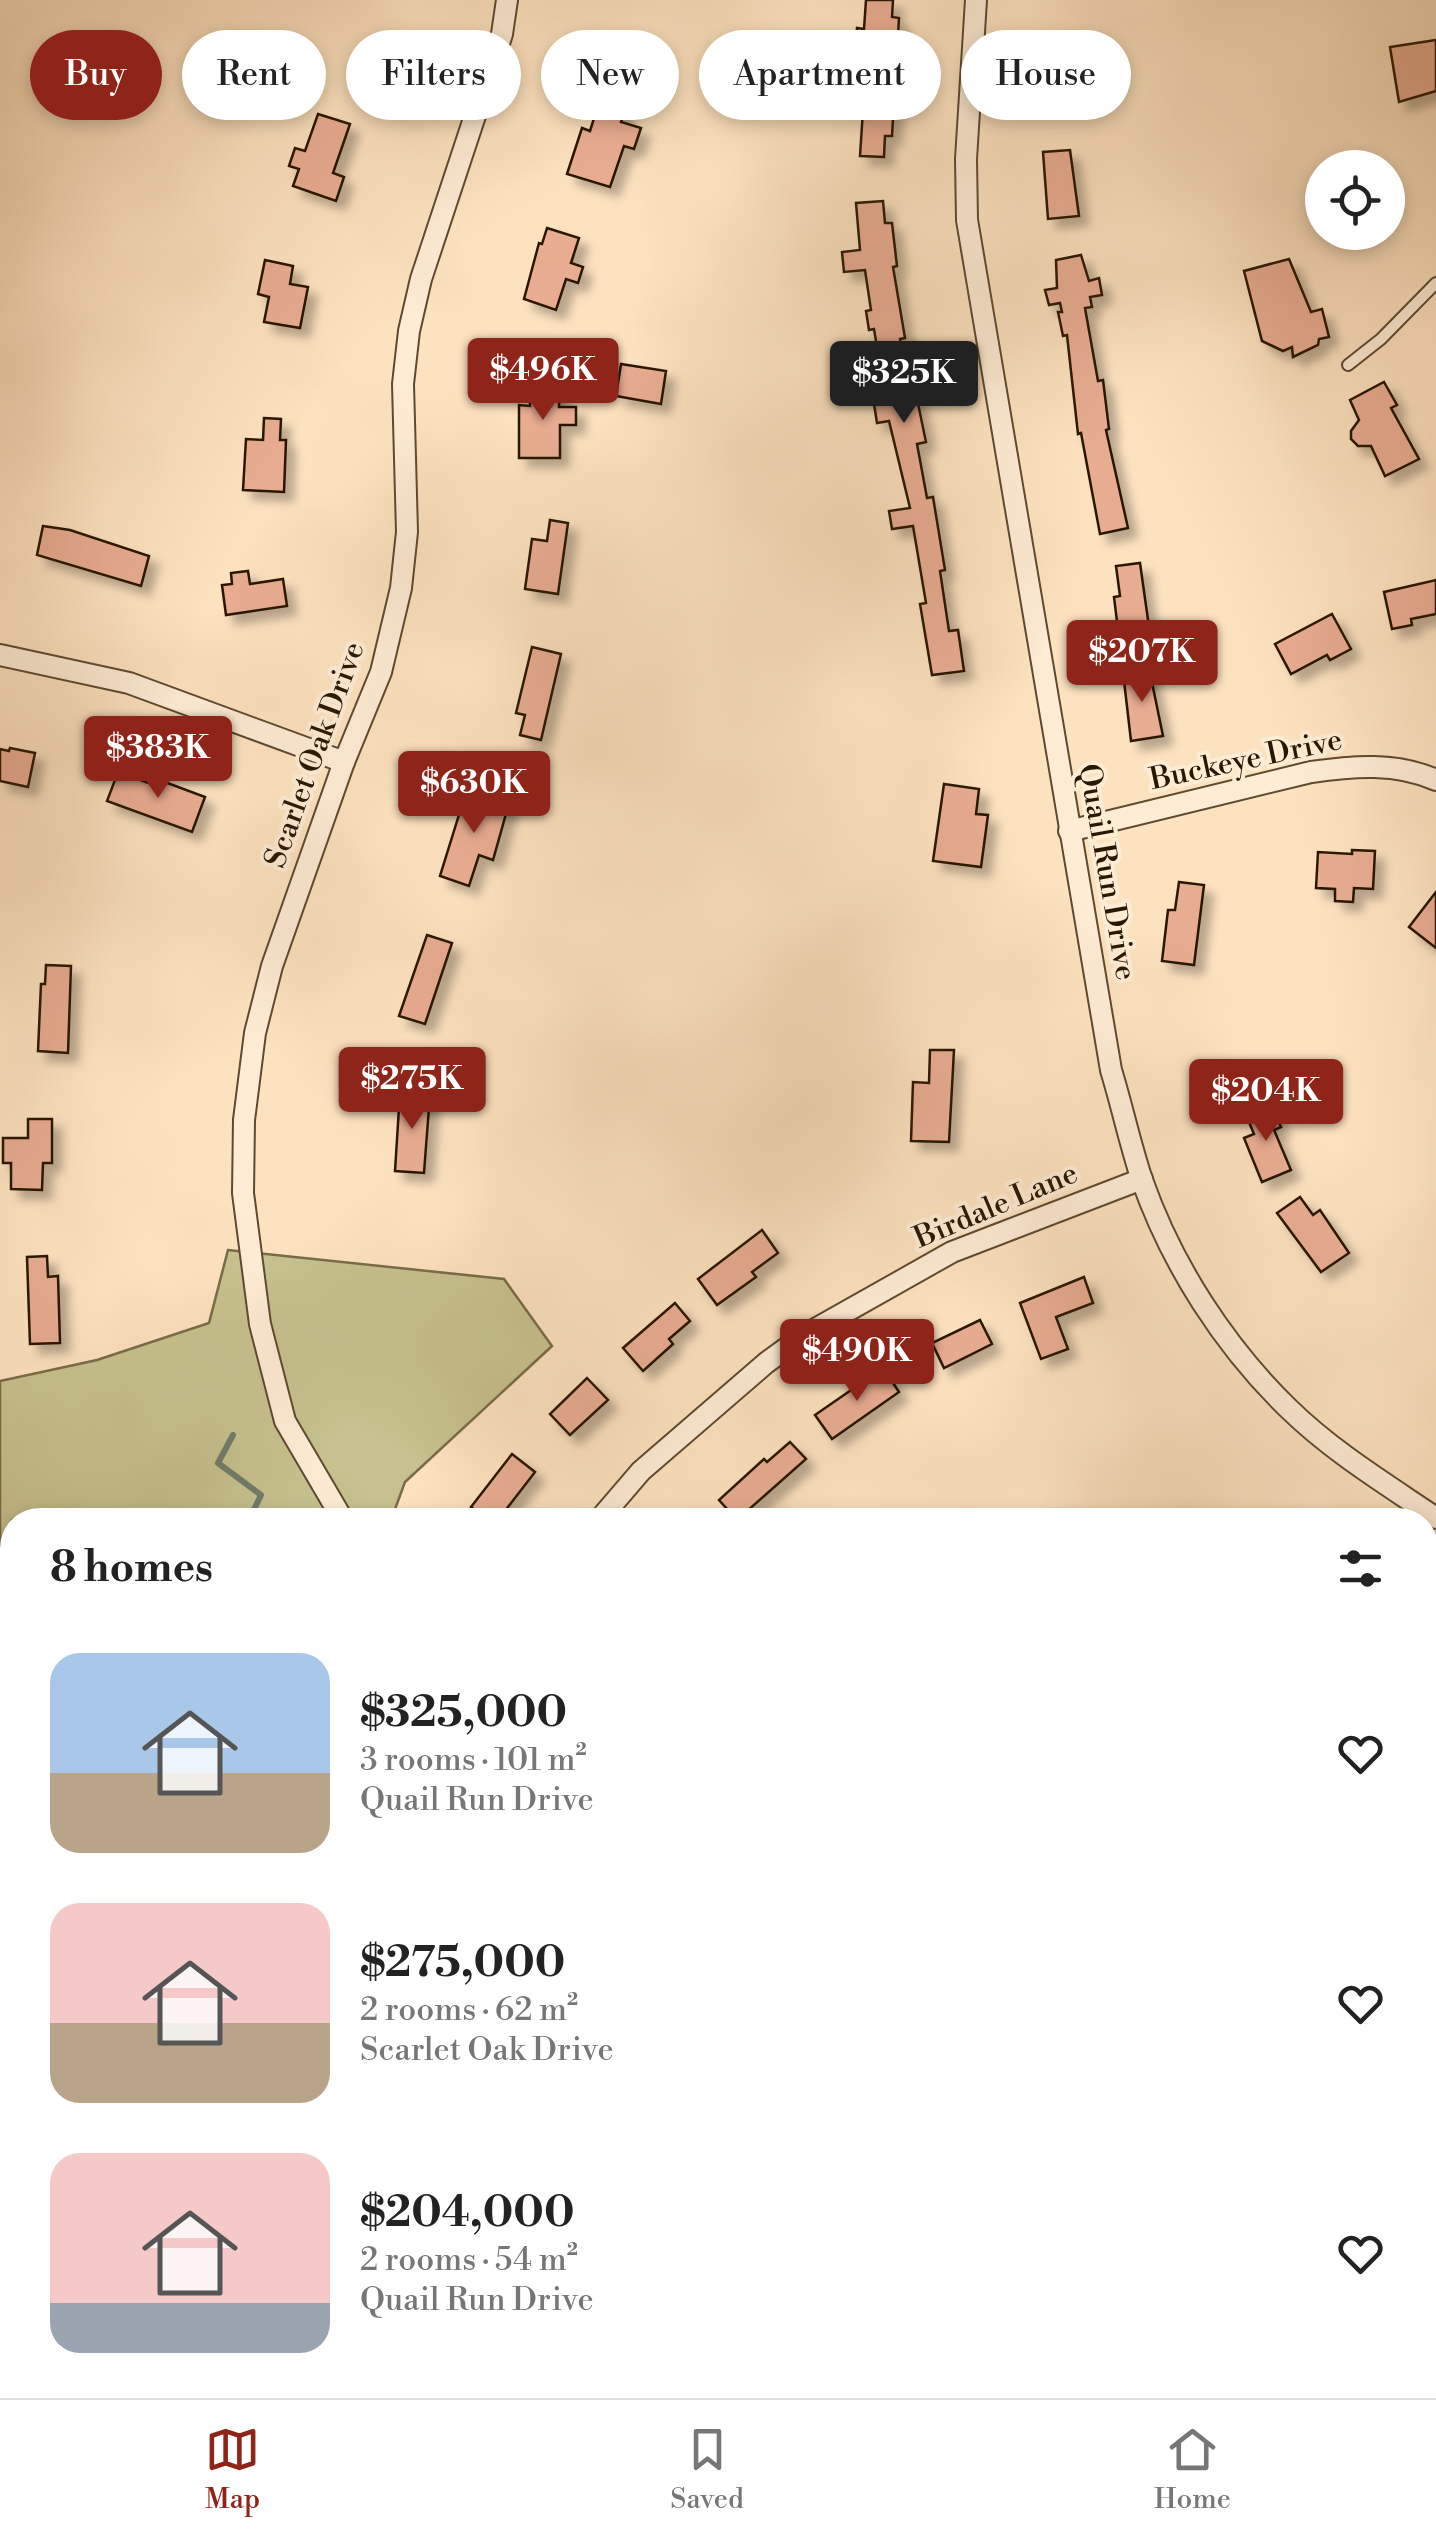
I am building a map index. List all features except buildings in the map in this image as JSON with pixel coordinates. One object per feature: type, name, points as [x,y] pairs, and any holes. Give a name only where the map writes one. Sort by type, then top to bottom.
[{"type":"street","name":"Scarlet Oak Drive","points":[[336,1508],[285,1421],[260,1324],[243,1194],[244,1120],[255,1032],[272,966],[344,762],[381,672],[401,588],[407,532],[403,384],[408,331],[421,279],[502,34],[507,0]]},
{"type":"street","name":"Quail Run Drive","points":[[976,0],[966,159],[967,220],[1111,1070],[1142,1180],[1169,1244],[1197,1294],[1252,1370],[1290,1410],[1335,1448],[1422,1508]]},
{"type":"street","points":[[0,655],[129,683],[344,762]]},
{"type":"street","name":"Buckeye Drive","points":[[1070,830],[1310,772],[1350,766],[1388,767],[1436,780]]},
{"type":"street","name":"Birdale Lane","points":[[609,1508],[641,1471],[802,1336],[952,1252],[1142,1180]]},
{"type":"lane","points":[[1348,365],[1381,339],[1436,283]]},
{"type":"shaded area","points":[[228,1250],[504,1279],[552,1346],[405,1482],[395,1508],[0,1508],[0,1381],[97,1360],[209,1323]]},
{"type":"waterway","points":[[233,1435],[218,1463],[261,1495],[255,1508]]}]
